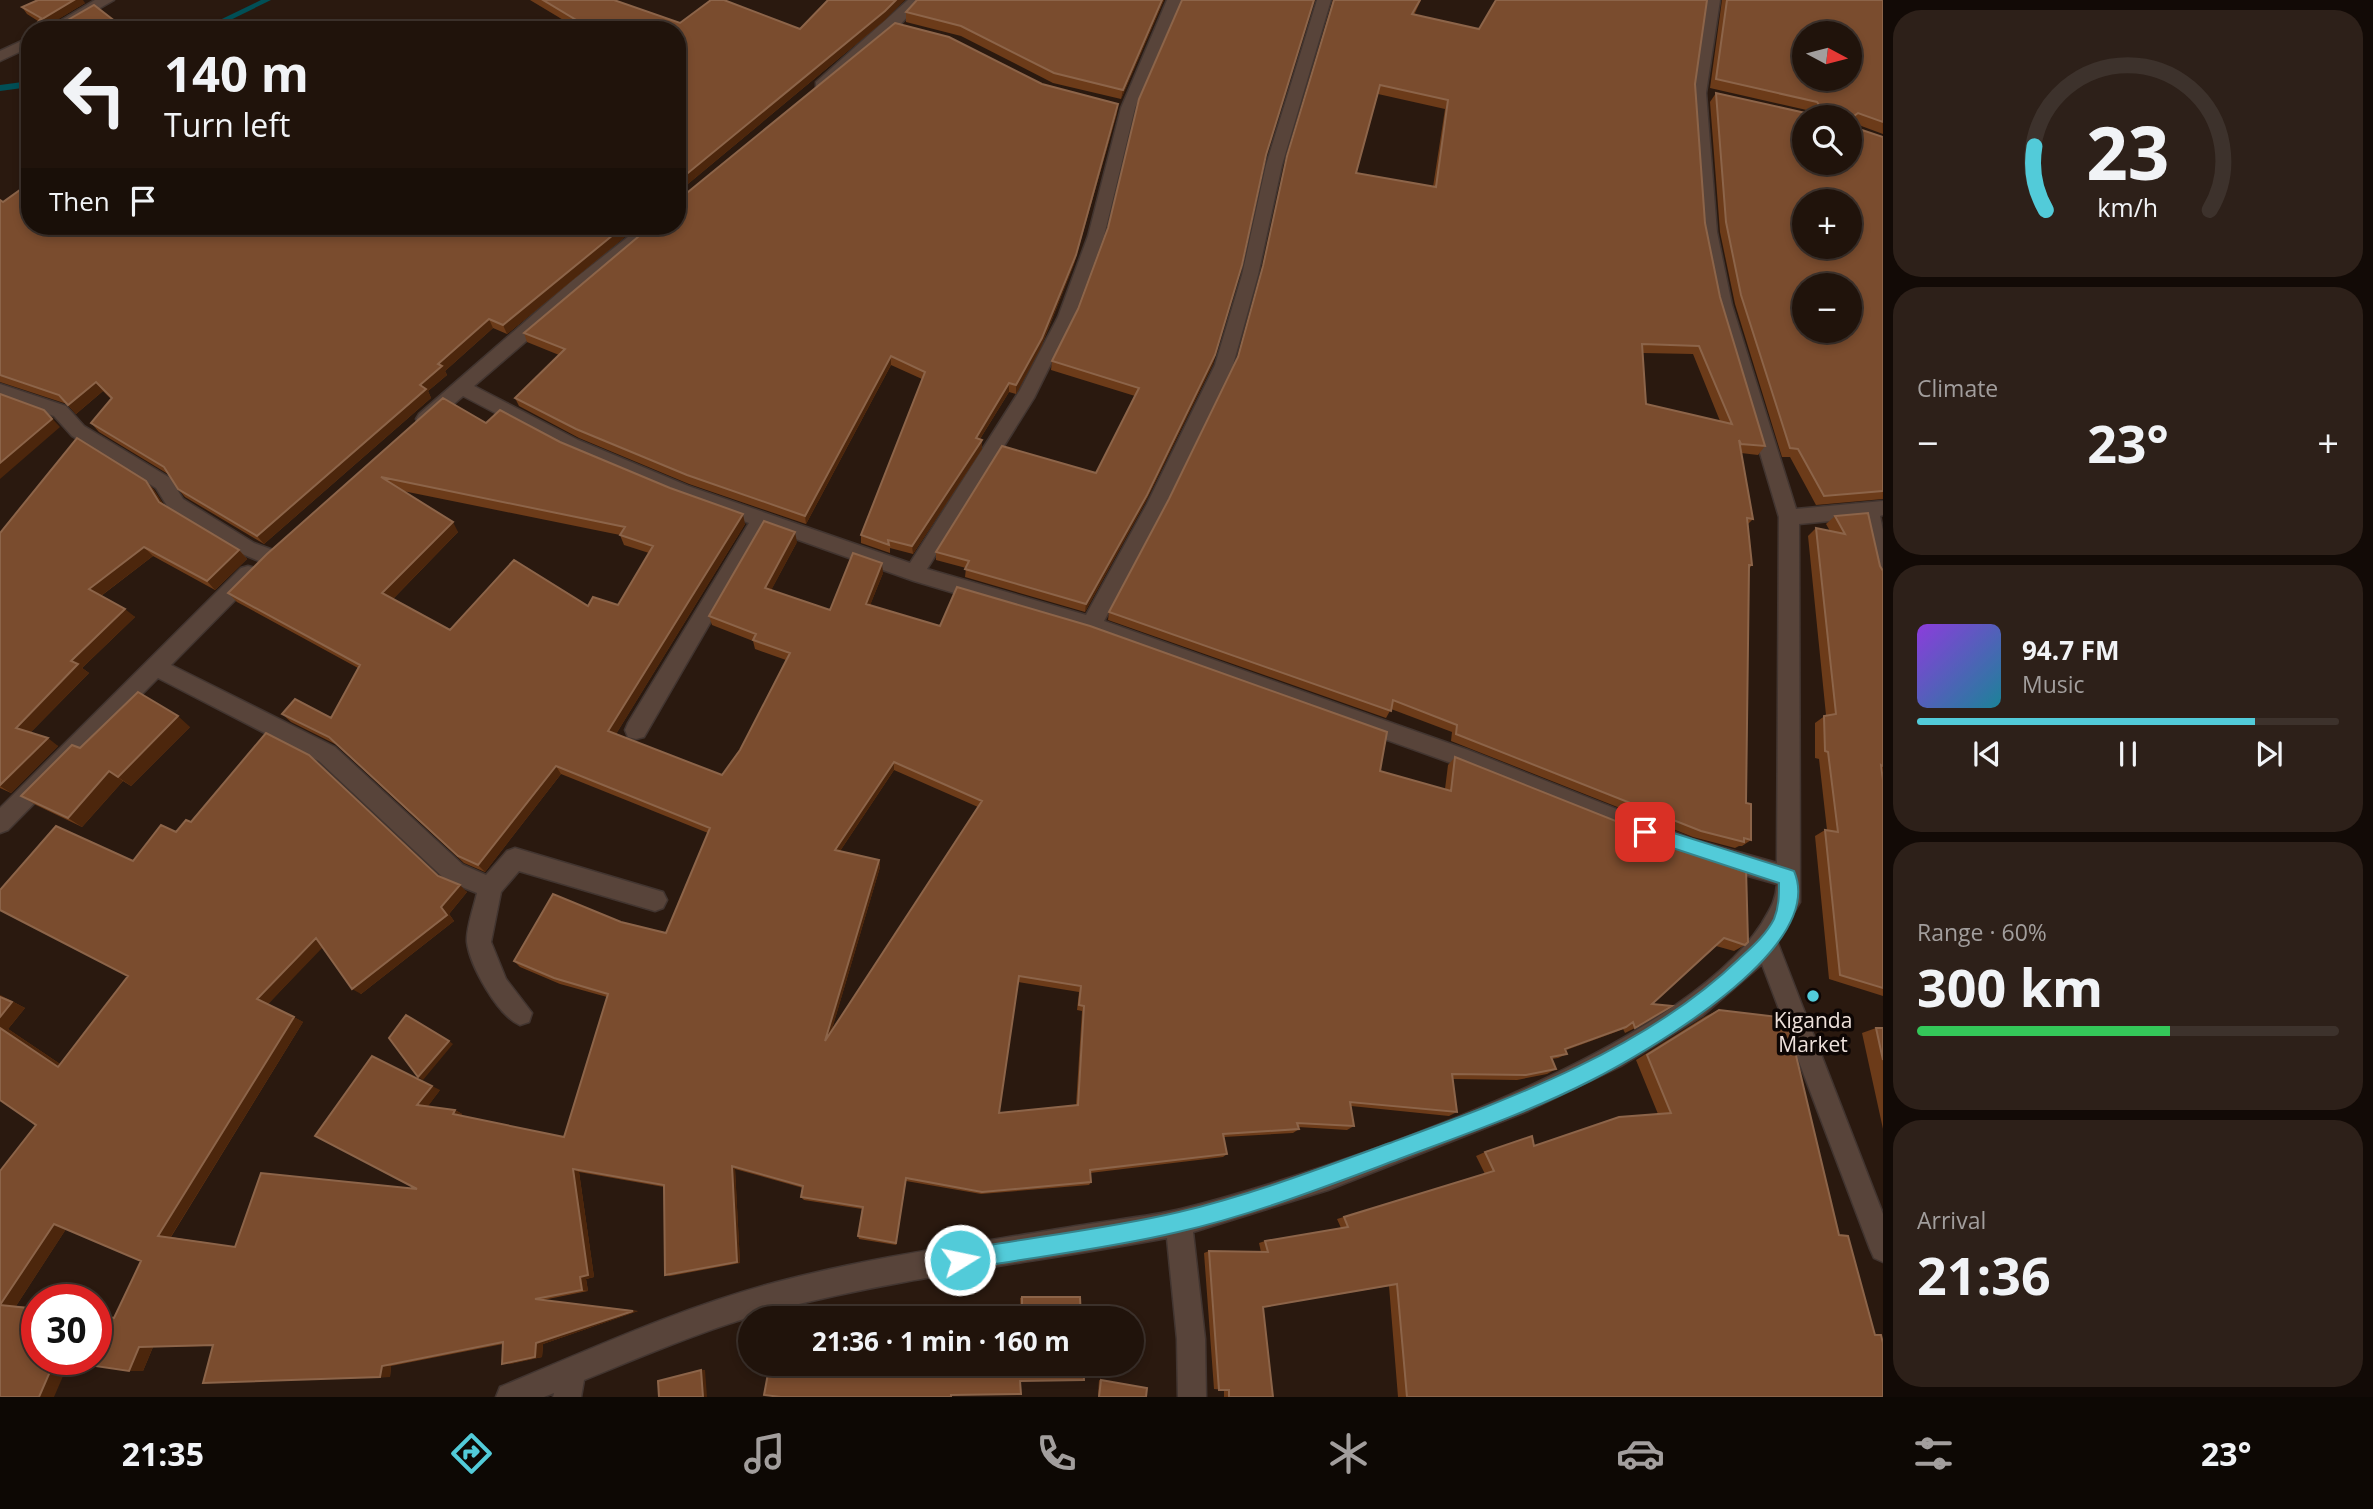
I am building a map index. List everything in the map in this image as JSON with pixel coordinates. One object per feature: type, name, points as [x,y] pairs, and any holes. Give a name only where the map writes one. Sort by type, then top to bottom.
[{"type":"street","points":[[66,21],[107,0]]},
{"type":"street","points":[[806,97],[899,27],[916,0]]},
{"type":"street","points":[[914,573],[1003,435],[1066,317],[1096,236],[1128,108],[1174,0]]},
{"type":"street","points":[[1091,625],[1156,506],[1224,365],[1250,275],[1274,165],[1324,0]]},
{"type":"street","points":[[510,1397],[570,1384],[774,1297],[877,1274],[1179,1222],[1313,1181],[1460,1127],[1583,1075],[1727,984],[1767,945],[1781,924],[1788,902],[1789,517],[1716,267],[1709,232],[1705,94],[1713,0]]},
{"type":"street","points":[[0,57],[21,46]]},
{"type":"street","points":[[1108,104],[1128,108]]},
{"type":"street","points":[[410,432],[559,300],[641,235]]},
{"type":"street","points":[[462,387],[572,445],[681,491],[914,573],[1091,625],[1460,757],[1691,849],[1788,877]]},
{"type":"street","points":[[0,390],[60,411],[78,431],[163,483],[176,503],[247,548],[271,551],[0,823]]},
{"type":"street","points":[[1789,517],[1876,510],[1883,573]]},
{"type":"street","points":[[636,730],[761,519]]},
{"type":"street","points":[[155,667],[327,754],[455,873],[490,887]]},
{"type":"street","points":[[520,1013],[497,988],[479,942],[490,887],[515,859],[655,900]]},
{"type":"street","points":[[1767,945],[1883,1249]]},
{"type":"street","points":[[1179,1222],[1191,1339],[1192,1397]]},
{"type":"building","points":[[38,0],[74,0],[39,21],[41,18],[22,7]]},
{"type":"building","points":[[543,0],[614,0],[674,21],[578,21]]},
{"type":"building","points":[[711,0],[724,0],[800,29],[828,0],[896,0],[686,175],[686,21],[683,21]]},
{"type":"building","points":[[917,0],[1162,0],[1123,90],[1054,73],[961,26],[906,12]]},
{"type":"building","points":[[1182,0],[1314,0],[1266,155],[1242,265],[1215,355],[1147,495],[1086,604],[965,569],[969,561],[936,552],[1002,446],[1096,473],[1139,388],[1052,361],[1078,309],[1108,228],[1139,99]]},
{"type":"building","points":[[1334,0],[1420,0],[1412,14],[1479,29],[1496,0],[1707,0],[1695,84],[1705,223],[1720,297],[1765,446],[1741,444],[1739,440],[1753,519],[1747,518],[1752,565],[1749,565],[1746,803],[1751,804],[1751,840],[1744,838],[1744,842],[1701,831],[1456,734],[1457,725],[1393,700],[1391,711],[1109,612],[1169,499],[1238,357],[1263,266],[1287,156]],"holes":[[[1380,85],[1448,100],[1436,187],[1356,173]],[[1642,344],[1699,346],[1732,424],[1646,404]]]},
{"type":"building","points":[[1727,0],[1883,0],[1883,122],[1862,114],[1862,105],[1819,105],[1817,102],[1716,79]]},
{"type":"building","points":[[94,5],[115,21],[66,21]]},
{"type":"building","points":[[895,23],[949,37],[1042,84],[1118,104],[1076,255],[1042,338],[1016,385],[1009,383],[976,438],[982,440],[912,546],[888,540],[889,545],[861,535],[925,372],[891,356],[805,516],[687,475],[576,429],[515,398],[565,349],[524,333],[640,235],[686,235],[686,194]]},
{"type":"building","points":[[1716,93],[1792,110],[1792,175],[1862,175],[1862,130],[1883,137],[1883,491],[1824,496],[1798,449],[1790,448],[1741,295],[1726,222]]},
{"type":"building","points":[[21,190],[21,235],[613,235],[503,325],[489,319],[438,364],[442,366],[420,385],[426,389],[257,536],[178,489],[164,467],[91,423],[112,398],[96,382],[68,405],[59,395],[0,375],[0,200],[3,202]]},
{"type":"building","points":[[0,394],[44,410],[52,419],[0,463]]},
{"type":"building","points":[[443,398],[486,423],[500,410],[560,442],[670,488],[743,514],[608,731],[722,775],[740,750],[790,653],[753,640],[756,634],[709,616],[764,521],[795,532],[765,588],[830,610],[853,553],[882,563],[866,604],[940,626],[957,587],[1090,626],[1387,732],[1380,771],[1451,791],[1455,757],[1701,855],[1746,868],[1748,942],[1745,945],[1724,938],[1652,1004],[1672,1006],[1635,1028],[1633,1022],[1565,1049],[1567,1054],[1551,1057],[1556,1069],[1526,1075],[1452,1074],[1457,1112],[1350,1102],[1354,1126],[1297,1123],[1299,1129],[1223,1134],[1227,1154],[1090,1170],[1091,1182],[982,1192],[906,1178],[896,1243],[858,1236],[863,1207],[801,1197],[803,1186],[732,1166],[737,1262],[665,1275],[664,1185],[573,1169],[588,1275],[580,1277],[582,1290],[535,1299],[633,1311],[536,1343],[535,1357],[502,1364],[503,1342],[382,1366],[380,1377],[203,1383],[213,1345],[139,1347],[129,1371],[112,1368],[112,1318],[141,1261],[54,1224],[0,1305],[0,1171],[36,1125],[0,1100],[0,1028],[58,1067],[128,976],[0,910],[0,890],[56,826],[133,861],[161,825],[176,832],[186,820],[191,822],[266,733],[309,755],[438,876],[460,885],[441,907],[447,915],[352,989],[316,938],[257,999],[294,1017],[158,1236],[235,1247],[261,1173],[417,1189],[315,1136],[372,1056],[432,1086],[417,1105],[455,1110],[453,1114],[564,1137],[608,994],[554,978],[514,961],[553,894],[621,922],[666,933],[710,828],[556,766],[478,865],[458,856],[329,737],[282,714],[295,699],[331,718],[360,665],[228,593],[267,554]],"holes":[[[381,477],[625,527],[620,535],[653,546],[618,605],[593,597],[588,606],[514,560],[450,630],[382,593],[453,522]],[[894,762],[982,801],[825,1041],[879,860],[835,850]],[[1019,976],[1081,986],[1079,1005],[1084,1006],[1078,1105],[999,1113]]]},
{"type":"building","points":[[77,438],[146,481],[159,502],[239,550],[207,581],[144,547],[89,589],[125,609],[71,661],[78,664],[16,728],[48,738],[0,785],[0,533]]},
{"type":"building","points":[[1868,513],[1883,571],[1883,988],[1840,975],[1825,830],[1838,832],[1828,752],[1825,751],[1824,716],[1836,714],[1816,528],[1845,534],[1835,516]]},
{"type":"building","points":[[138,692],[178,716],[118,777],[109,771],[68,818],[21,796],[72,745],[80,748]]},
{"type":"building","points":[[0,997],[12,1002],[0,1017]]},
{"type":"building","points":[[1719,1010],[1787,1018],[1839,1235],[1848,1236],[1875,1335],[1881,1335],[1883,1397],[1407,1397],[1397,1284],[1263,1307],[1273,1397],[1229,1397],[1229,1390],[1219,1390],[1209,1251],[1268,1252],[1265,1241],[1348,1227],[1344,1217],[1494,1171],[1485,1152],[1532,1136],[1534,1146],[1619,1117],[1671,1113],[1647,1055]]},
{"type":"building","points":[[406,1015],[449,1041],[418,1077],[389,1038]]},
{"type":"building","points":[[1876,1028],[1883,1028],[1883,1060]]},
{"type":"building","points":[[1022,1297],[1080,1297],[1080,1306],[1022,1306]]},
{"type":"building","points":[[0,1305],[21,1307],[21,1375],[49,1375],[39,1397],[0,1397]]},
{"type":"building","points":[[701,1370],[703,1397],[659,1397],[658,1381]]},
{"type":"building","points":[[768,1376],[1084,1376],[1084,1380],[1020,1381],[1021,1394],[951,1397],[764,1395]]},
{"type":"building","points":[[1101,1380],[1147,1388],[1146,1397],[1099,1397]]},
{"type":"waterway","points":[[222,21],[267,0]]},
{"type":"waterway","points":[[0,88],[21,85]]},
{"type":"place","name":"Kiganda Market","points":[[1813,996]]},
{"type":"route","points":[[960,1260],[1179,1222],[1313,1181],[1460,1127],[1583,1075],[1666,1026],[1727,984],[1767,945],[1781,924],[1788,902],[1788,877],[1691,849],[1645,832]]}]
